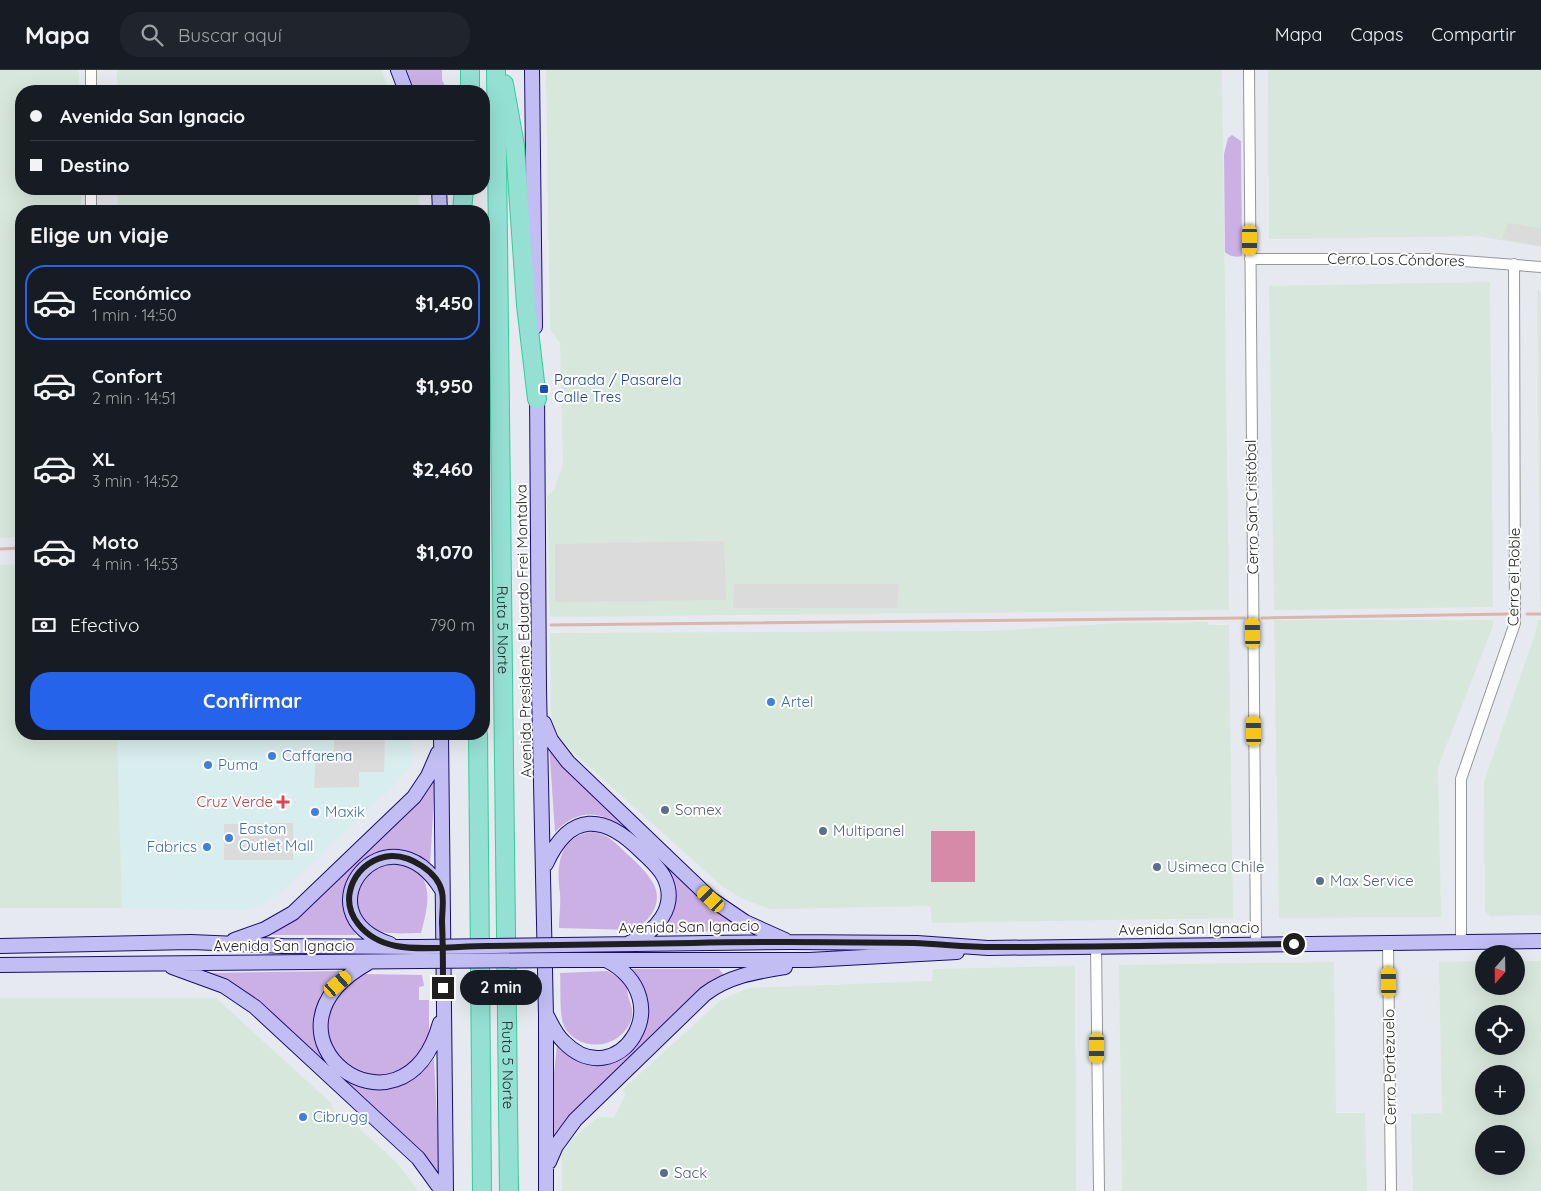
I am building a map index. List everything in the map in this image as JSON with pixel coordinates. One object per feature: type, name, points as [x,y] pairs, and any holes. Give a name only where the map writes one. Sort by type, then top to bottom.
[{"type":"highway","points":[[470,70],[470,85]]},
{"type":"highway","name":"Ruta 5 Norte","points":[[496,70],[509,1191]]},
{"type":"highway","points":[[500,70],[515,146],[526,305],[537,399]]},
{"type":"highway","name":"Ruta 5 Norte","points":[[478,740],[482,1191]]},
{"type":"main road","points":[[398,70],[404,85]]},
{"type":"main road","name":"Avenida Presidente Eduardo Frei Montalva","points":[[532,70],[546,1016],[546,1191]]},
{"type":"main road","points":[[541,714],[551,740],[562,756],[711,899],[745,922],[790,942]]},
{"type":"main road","points":[[441,740],[446,1191]]},
{"type":"main road","points":[[224,943],[270,927],[302,905],[414,797],[428,776],[441,740]]},
{"type":"main road","points":[[544,866],[566,832],[579,825],[592,823],[617,830],[657,866],[667,884],[666,910],[653,929],[624,945]]},
{"type":"main road","points":[[398,946],[366,933],[353,918],[350,898],[352,885],[358,873],[369,863],[380,858],[404,857],[425,869],[442,890]]},
{"type":"main road","name":"Avenida San Ignacio","points":[[0,965],[369,962],[419,954],[563,945],[790,942],[917,943],[988,948],[1541,941]]},
{"type":"main road","points":[[190,962],[196,953],[191,942]]},
{"type":"main road","name":"Avenida San Ignacio","points":[[0,946],[191,942],[283,946],[398,946],[419,954],[564,960],[809,960],[934,954],[988,948]]},
{"type":"main road","points":[[546,1016],[562,1041],[581,1054],[595,1057],[609,1056],[630,1044],[638,1032],[641,1019],[642,1007],[639,995],[625,974],[606,960]]},
{"type":"main road","points":[[547,1167],[556,1146],[575,1120],[705,994],[720,983],[738,976],[788,967],[809,960]]},
{"type":"main road","points":[[369,962],[338,984],[328,996],[322,1010],[321,1034],[326,1049],[335,1063],[348,1073],[362,1080],[378,1082],[393,1081],[408,1075],[420,1065],[428,1054],[438,1029],[443,1008]]},
{"type":"main road","points":[[161,963],[212,980],[251,1003],[418,1158],[442,1191]]},
{"type":"street","points":[[91,70],[91,85]]},
{"type":"street","name":"Cerro San Cristóbal","points":[[1249,70],[1256,944]]},
{"type":"street","name":"Cerro Los Cóndores","points":[[1250,259],[1436,259],[1541,267]]},
{"type":"street","name":"Cerro el Roble","points":[[1461,942],[1461,779],[1513,635],[1516,612],[1514,264]]},
{"type":"street","name":"Cerro Portezuelo","points":[[1388,943],[1391,1191]]},
{"type":"street","points":[[1096,946],[1099,1191]]},
{"type":"shaded area","points":[[0,70],[79,70],[79,85],[15,85],[15,195],[81,195],[81,205],[15,205],[15,537],[0,538]]},
{"type":"shaded area","points":[[117,70],[382,70],[387,85],[117,85]]},
{"type":"shaded area","points":[[407,70],[442,70],[442,80],[445,85],[412,85]]},
{"type":"shaded area","points":[[546,70],[1222,70],[1229,610],[550,617],[547,497],[554,490],[563,464],[560,343],[550,329]]},
{"type":"shaded area","points":[[1268,70],[1541,70],[1541,247],[1476,236],[1269,239]]},
{"type":"shaded area","points":[[1232,135],[1241,141],[1242,256],[1237,257],[1225,252],[1224,154],[1228,138]]},
{"type":"shaded area","points":[[117,195],[419,195],[419,205],[118,205]]},
{"type":"shaded area","points":[[1508,223],[1541,228],[1541,246],[1502,239]]},
{"type":"shaded area","points":[[1490,282],[1493,607],[1274,610],[1269,286]]},
{"type":"shaded area","points":[[1537,290],[1541,291],[1541,606],[1540,606]]},
{"type":"shaded area","points":[[724,541],[726,600],[555,602],[555,544]]},
{"type":"shaded area","points":[[15,564],[15,740],[117,740],[122,908],[0,908],[0,565]]},
{"type":"shaded area","points":[[734,584],[899,584],[897,608],[733,608]]},
{"type":"shaded area","points":[[1274,620],[1493,620],[1493,626],[1438,767],[1441,917],[1279,918]]},
{"type":"shaded area","points":[[1538,620],[1541,620],[1541,915],[1490,916],[1485,911],[1484,782],[1535,634]]},
{"type":"shaded area","points":[[1208,622],[1209,625],[1229,625],[1233,918],[932,923],[930,906],[770,909],[743,899],[723,887],[565,745],[556,733],[551,719],[550,633],[992,631],[1119,623]]},
{"type":"shaded area","name":"Easton Outlet Mall","points":[[117,740],[411,740],[412,764],[397,783],[280,893],[263,904],[247,910],[122,908]]},
{"type":"shaded area","points":[[334,740],[385,740],[384,772],[359,772],[359,787],[314,788],[316,754],[334,751]]},
{"type":"shaded area","points":[[549,745],[744,929],[752,933],[716,931],[660,934],[675,904],[675,884],[670,873],[636,838],[614,822],[603,817],[580,816],[555,832]]},
{"type":"shaded area","points":[[435,779],[430,866],[413,853],[395,849],[377,852],[362,861],[351,875],[345,893],[346,913],[356,935],[273,935],[272,933],[288,923],[417,801]]},
{"type":"shaded area","points":[[293,823],[293,860],[224,860],[224,824]]},
{"type":"shaded area","points":[[931,831],[975,831],[975,882],[931,882]]},
{"type":"shaded area","points":[[592,832],[602,834],[619,846],[645,871],[653,883],[657,897],[656,904],[649,917],[639,927],[632,930],[559,928],[559,873],[562,854],[566,846],[573,839]]},
{"type":"shaded area","points":[[393,862],[415,870],[425,883],[427,908],[421,933],[379,931],[368,926],[359,913],[357,905],[358,889],[365,874],[373,867]]},
{"type":"shaded area","points":[[1475,961],[1475,995],[1525,995],[1525,961],[1541,961],[1541,1191],[1413,1191],[1411,1114],[1442,1113],[1439,962]]},
{"type":"shaded area","points":[[1334,962],[1336,1113],[1365,1113],[1367,1191],[1122,1191],[1119,965]]},
{"type":"shaded area","points":[[1075,966],[1076,1191],[562,1191],[562,1152],[571,1140],[598,1117],[614,1118],[626,1094],[622,1090],[721,1000],[748,988],[932,981],[933,969]]},
{"type":"shaded area","points":[[629,969],[719,969],[724,975],[708,984],[556,1136],[552,1136],[552,1095],[557,1044],[570,1055],[588,1062],[628,1053],[635,1047],[644,1033],[648,1017],[648,1004],[643,988]]},
{"type":"shaded area","points":[[342,971],[323,993],[315,1013],[315,1036],[320,1050],[328,1063],[352,1083],[382,1090],[397,1087],[408,1082],[434,1059],[440,1177],[209,975],[209,973]]},
{"type":"shaded area","points":[[607,971],[619,978],[628,987],[627,991],[632,1011],[631,1020],[626,1030],[609,1042],[589,1044],[579,1041],[571,1035],[562,1021],[560,973]]},
{"type":"shaded area","points":[[363,974],[422,975],[424,986],[419,987],[419,1000],[429,1000],[429,1036],[409,1070],[380,1079],[349,1069],[328,1041],[325,1021],[338,991]]},
{"type":"shaded area","points":[[0,998],[216,998],[331,1103],[332,1108],[343,1120],[350,1120],[398,1164],[418,1191],[0,1191]]},
{"type":"waterway","points":[[0,549],[15,548]]},
{"type":"waterway","points":[[1262,618],[1509,614]]},
{"type":"waterway","points":[[1527,614],[1541,614]]},
{"type":"waterway","points":[[551,625],[1244,618]]},
{"type":"place","name":"Parada / Pasarela Calle Tres","points":[[544,389]]},
{"type":"place","name":"Artel","points":[[771,702]]},
{"type":"place","name":"Caffarena","points":[[272,756]]},
{"type":"place","name":"Puma","points":[[208,765]]},
{"type":"place","name":"Cruz Verde","points":[[283,802]]},
{"type":"place","name":"Somex","points":[[665,810]]},
{"type":"place","name":"Maxik","points":[[315,812]]},
{"type":"place","name":"Multipanel","points":[[823,831]]},
{"type":"place","name":"Easton Outlet Mall","points":[[229,838]]},
{"type":"place","name":"Fabrics","points":[[207,847]]},
{"type":"place","name":"Usimeca Chile","points":[[1157,867]]},
{"type":"place","name":"Max Service","points":[[1320,881]]},
{"type":"place","name":"Cibrugg","points":[[303,1117]]},
{"type":"place","name":"Sack","points":[[664,1173]]},
{"type":"route","points":[[443,988],[443,949],[442,930],[442,890],[432,875],[411,860],[404,857],[391,856],[374,860],[364,867],[354,879],[350,891],[353,918],[366,933],[398,946],[419,947],[437,946],[455,946],[473,946],[563,945],[624,945],[790,942],[917,943],[988,948],[1294,944]]}]
